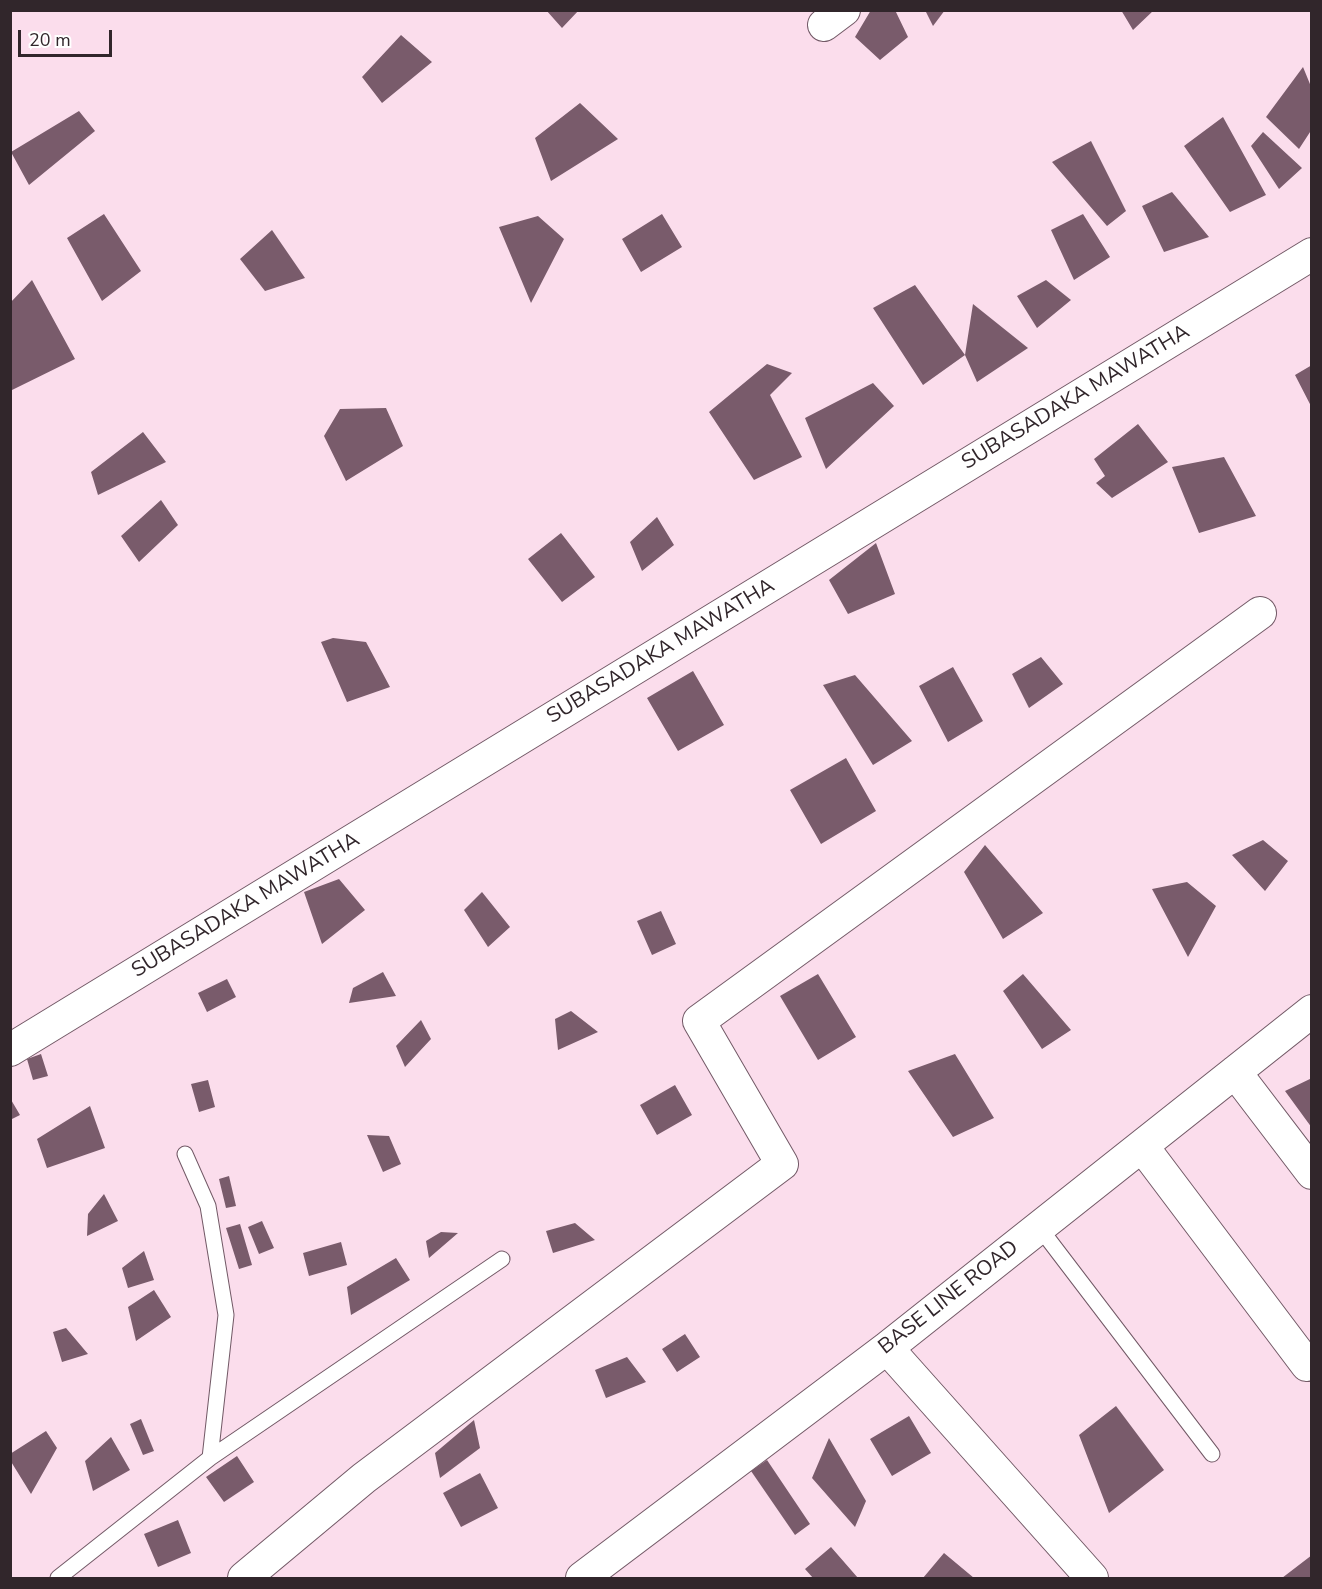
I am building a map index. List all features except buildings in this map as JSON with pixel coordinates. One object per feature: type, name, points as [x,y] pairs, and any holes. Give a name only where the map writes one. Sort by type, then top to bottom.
[{"type":"street","name":"SUBASADAKA MAWATHA","points":[[10,1050],[1311,254]]},
{"type":"street","points":[[244,1578],[364,1478],[782,1164],[699,1021],[1260,613]]},
{"type":"street","name":"BASE LINE ROAD","points":[[582,1578],[887,1348],[1311,1011]]},
{"type":"street","points":[[1235,1072],[1311,1173]]},
{"type":"street","points":[[1142,1146],[1307,1365]]},
{"type":"street","points":[[887,1348],[1092,1578]]},
{"type":"lane","points":[[184,1154],[207,1206],[226,1316],[210,1458]]},
{"type":"lane","points":[[1039,1227],[1212,1454]]},
{"type":"lane","points":[[58,1578],[210,1458],[502,1259]]}]
